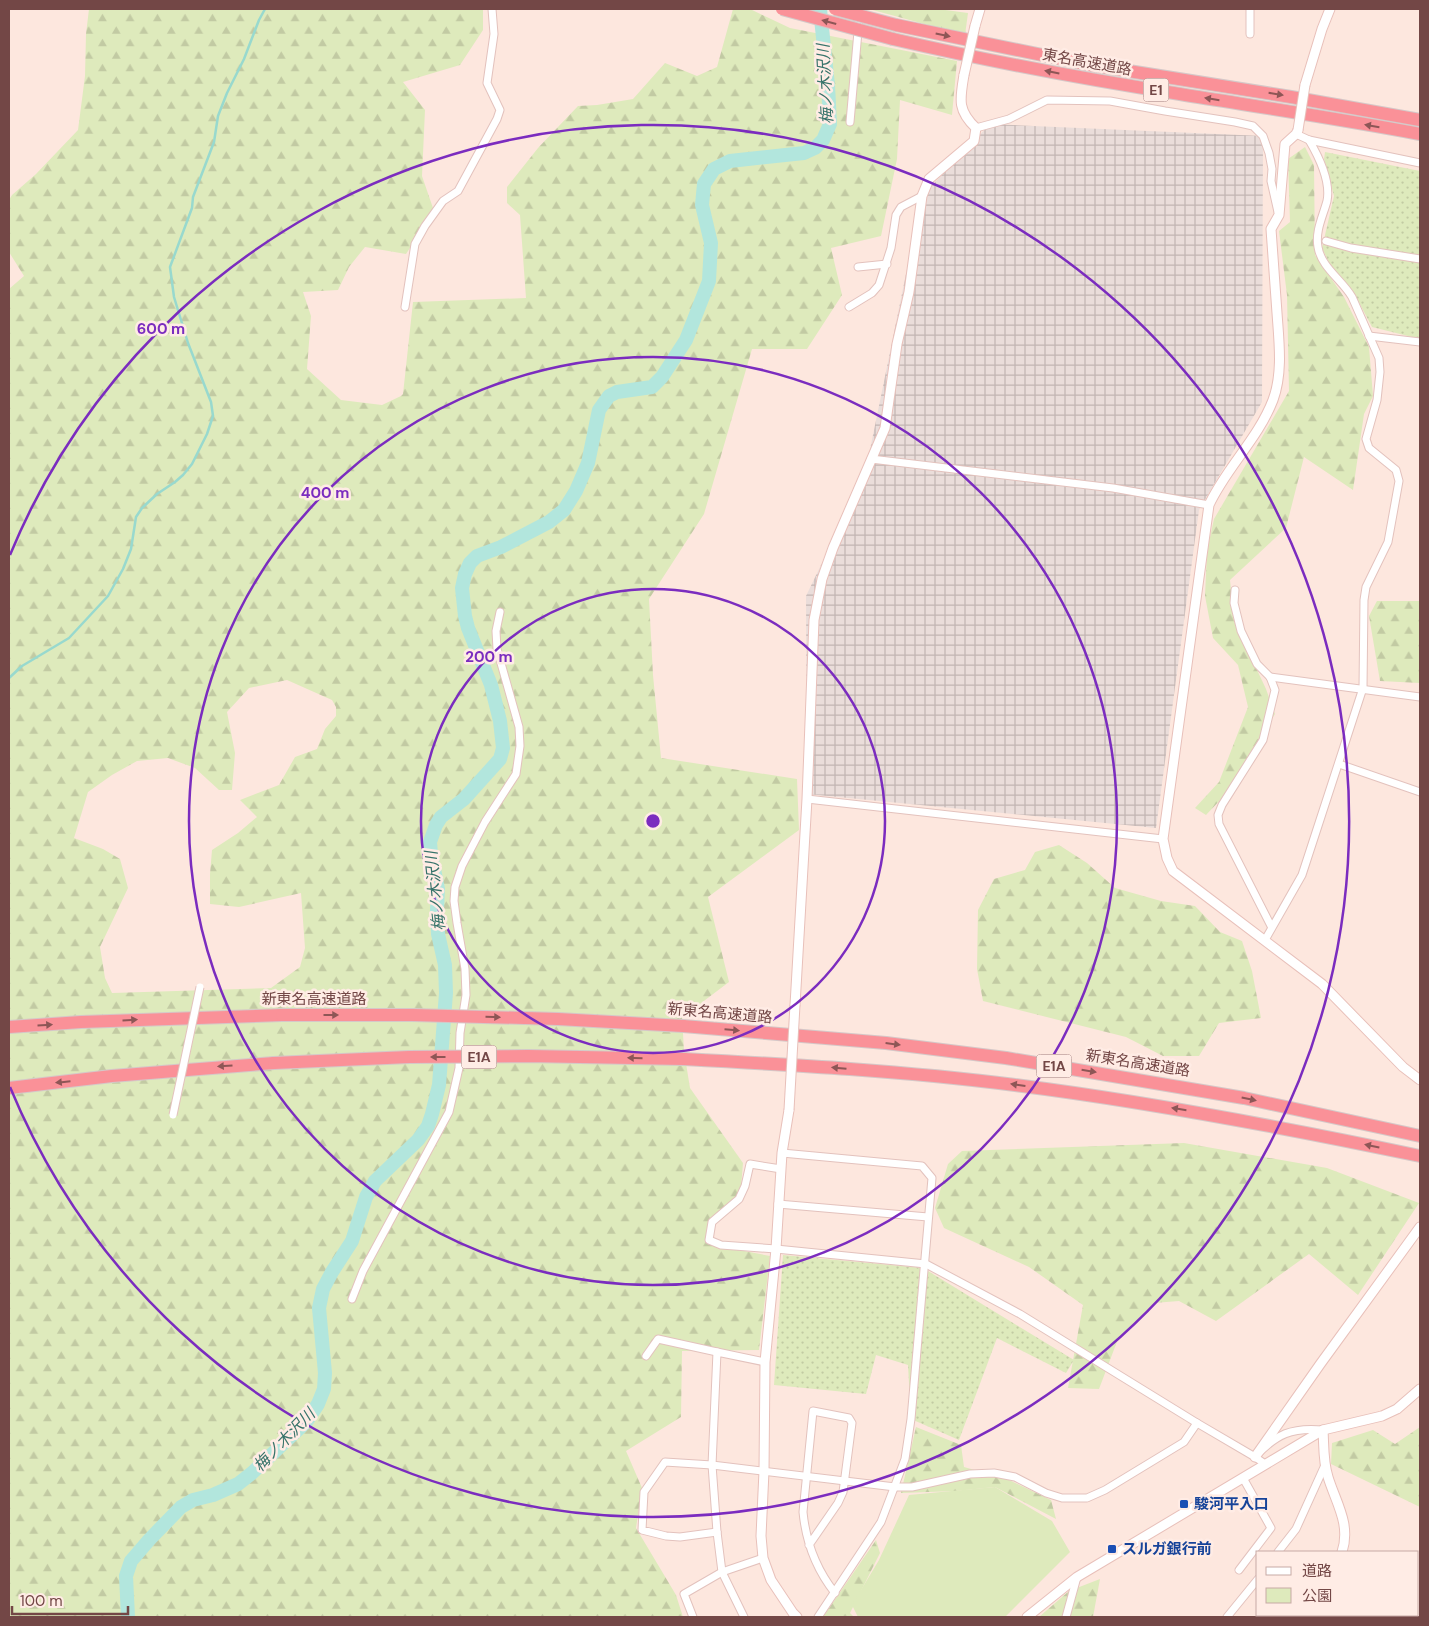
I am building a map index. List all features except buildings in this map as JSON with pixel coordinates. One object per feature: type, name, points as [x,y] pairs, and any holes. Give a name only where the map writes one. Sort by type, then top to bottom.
[{"type":"highway","name":"東名高速道路","points":[[782,9],[955,54],[1084,78],[1420,134]]},
{"type":"highway","name":"東名高速道路","points":[[835,9],[896,25],[1091,64],[1420,120]]},
{"type":"highway","name":"新東名高速道路","points":[[9,1027],[81,1022],[282,1015],[558,1018],[683,1026],[886,1043],[1006,1058],[1244,1098],[1420,1136]]},
{"type":"highway","name":"E1A","points":[[9,1088],[112,1076],[274,1063],[419,1057],[528,1056],[684,1059],[927,1075],[1015,1085],[1242,1120],[1420,1156]]},
{"type":"street","points":[[405,307],[415,244],[443,201],[458,191],[500,110],[487,83],[494,34],[492,9]]},
{"type":"street","points":[[850,122],[860,9]]},
{"type":"street","points":[[976,128],[966,119],[963,112],[961,92],[980,9]]},
{"type":"street","points":[[1250,9],[1250,34]]},
{"type":"street","points":[[1330,9],[1305,85],[1297,132],[1285,144],[1279,215],[1271,229],[1279,344],[1279,380],[1272,402],[1261,423],[1215,491],[1209,505],[1164,838],[1167,858],[1173,871],[1322,984],[1403,1067],[1420,1080]]},
{"type":"street","points":[[976,128],[1009,119],[1047,100],[1110,101],[1254,126],[1263,136],[1269,153],[1274,202],[1279,215]]},
{"type":"street","points":[[797,1617],[792,1613],[771,1580],[763,1558],[761,1536],[764,1471],[765,1362],[776,1249],[782,1153],[789,1110],[807,799],[814,620],[825,571],[885,428],[897,344],[909,292],[922,196],[929,179],[974,141],[976,128]]},
{"type":"street","points":[[1265,940],[1271,926],[1302,875],[1363,688],[1364,600],[1366,587],[1388,542],[1399,481],[1396,470],[1369,448],[1366,439],[1377,400],[1380,372],[1379,358],[1352,297],[1348,290],[1328,269],[1318,247],[1318,232],[1327,199],[1326,178],[1318,154],[1308,140],[1297,132]]},
{"type":"street","points":[[1308,140],[1420,163]]},
{"type":"street","points":[[849,307],[872,293],[879,285],[892,248],[896,215],[901,207],[922,196]]},
{"type":"street","points":[[1326,241],[1351,248],[1420,259]]},
{"type":"street","points":[[858,267],[887,264]]},
{"type":"street","points":[[1369,336],[1420,342]]},
{"type":"street","points":[[871,460],[1113,488],[1209,505]]},
{"type":"street","points":[[1235,590],[1234,603],[1241,631],[1257,664],[1270,677],[1275,690],[1263,740],[1218,815],[1219,824],[1271,926]]},
{"type":"street","points":[[352,1299],[363,1271],[449,1112],[456,1085],[459,1068],[460,1033],[466,995],[466,976],[454,901],[455,887],[462,866],[485,822],[516,774],[520,746],[519,727],[497,649],[496,631],[500,612]]},
{"type":"street","points":[[1270,677],[1420,697]]},
{"type":"street","points":[[1339,764],[1420,792]]},
{"type":"street","points":[[807,799],[1164,838]]},
{"type":"street","points":[[173,1116],[200,987]]},
{"type":"street","points":[[782,1153],[922,1166],[932,1178],[926,1264],[911,1419],[905,1459],[881,1522],[818,1617]]},
{"type":"street","points":[[781,1169],[750,1164],[745,1186],[739,1198],[712,1222],[709,1240],[721,1245],[926,1264],[1020,1314],[1265,1464]]},
{"type":"street","points":[[778,1204],[928,1217]]},
{"type":"street","points":[[1255,1457],[1420,1227]]},
{"type":"street","points":[[646,1356],[658,1339],[765,1362]]},
{"type":"street","points":[[717,1352],[712,1465],[716,1532],[722,1572],[744,1617]]},
{"type":"street","points":[[1027,1617],[1078,1577],[1323,1430],[1382,1416],[1397,1409],[1420,1389]]},
{"type":"street","points":[[809,1545],[838,1503],[843,1492],[852,1423],[849,1418],[813,1412],[804,1512],[805,1528],[809,1545],[814,1560],[823,1578],[835,1593]]},
{"type":"street","points":[[716,1532],[680,1537],[666,1536],[642,1530],[644,1492],[665,1462],[712,1465],[895,1487],[912,1487],[970,1474],[994,1474],[1015,1477],[1046,1493],[1062,1498],[1087,1498],[1105,1490],[1184,1442],[1196,1423]]},
{"type":"street","points":[[1255,1457],[1266,1446],[1286,1432],[1304,1428],[1323,1430]]},
{"type":"street","points":[[1323,1430],[1325,1465],[1346,1526],[1346,1540],[1342,1551]]},
{"type":"street","points":[[1279,1551],[1296,1529],[1325,1465]]},
{"type":"street","points":[[1239,1570],[1271,1528],[1243,1478]]},
{"type":"street","points":[[693,1617],[684,1594],[722,1572],[763,1558]]},
{"type":"street","points":[[1066,1617],[1078,1577]]},
{"type":"street","points":[[1227,1617],[1256,1581]]},
{"type":"shaded area","points":[[990,124],[1263,136],[1262,402],[1199,510],[1156,828],[807,794],[806,596],[865,474],[922,196]]},
{"type":"green space","points":[[89,9],[483,9],[483,30],[460,65],[403,82],[425,110],[422,176],[434,211],[406,254],[365,247],[349,267],[338,290],[303,292],[311,316],[307,369],[341,400],[382,405],[403,394],[413,302],[526,298],[520,215],[507,203],[507,187],[538,148],[578,106],[633,99],[665,63],[697,76],[717,67],[733,9],[750,9],[790,28],[957,61],[952,115],[900,100],[897,159],[881,236],[831,248],[842,295],[807,349],[752,349],[704,514],[649,599],[653,675],[661,758],[797,779],[799,830],[708,897],[729,982],[682,1016],[684,1051],[690,1088],[743,1163],[740,1200],[712,1222],[708,1244],[770,1256],[759,1350],[682,1351],[681,1417],[626,1451],[642,1488],[636,1528],[676,1595],[683,1617],[9,1617],[9,289],[24,276],[9,252],[9,200],[78,130],[85,76],[86,34]],"holes":[[[287,680],[332,700],[336,707],[336,716],[325,729],[317,749],[295,757],[279,785],[240,800],[257,817],[238,833],[212,850],[210,904],[239,907],[301,893],[305,948],[300,967],[271,988],[112,993],[105,978],[100,947],[128,888],[120,859],[103,849],[74,838],[88,792],[112,775],[137,761],[168,758],[195,768],[219,790],[232,790],[235,753],[227,712],[249,688]]]},
{"type":"green space","points":[[869,9],[938,9],[968,13],[965,35]]},
{"type":"green space","points":[[1305,147],[1314,165],[1315,255],[1344,297],[1369,347],[1373,396],[1364,414],[1353,490],[1304,457],[1286,528],[1230,580],[1234,621],[1266,689],[1275,714],[1225,795],[1206,815],[1195,808],[1219,782],[1248,707],[1238,665],[1213,638],[1205,596],[1207,551],[1214,519],[1289,391],[1287,295],[1279,231],[1290,222],[1288,159]]},
{"type":"green space","points":[[1325,152],[1420,171],[1420,339],[1372,327],[1355,295],[1332,269],[1322,248],[1334,196],[1324,159]]},
{"type":"green space","points":[[1377,601],[1420,601],[1420,683],[1380,681],[1369,616]]},
{"type":"green space","points":[[1059,845],[1087,863],[1115,888],[1161,901],[1195,906],[1220,932],[1242,941],[1252,971],[1261,1018],[1219,1023],[1199,1056],[1163,1056],[1126,1037],[983,1001],[977,969],[978,910],[994,879],[1025,870],[1035,852]]},
{"type":"green space","points":[[1184,1143],[1327,1168],[1419,1203],[1358,1295],[1309,1254],[1216,1321],[1179,1301],[1154,1303],[1118,1339],[1099,1389],[1068,1388],[1083,1305],[1029,1267],[944,1228],[935,1208],[948,1164],[962,1151]]},
{"type":"green space","points":[[783,1255],[923,1268],[1074,1360],[1066,1373],[997,1338],[959,1440],[911,1419],[908,1365],[876,1355],[866,1394],[774,1385]]},
{"type":"green space","points":[[916,1427],[961,1445],[964,1467],[1007,1479],[1051,1500],[1056,1519],[995,1487],[956,1491],[901,1493]]},
{"type":"green space","points":[[1420,1427],[1420,1507],[1331,1464],[1332,1443],[1373,1430],[1395,1444]]},
{"type":"green space","points":[[995,1487],[1052,1521],[1070,1552],[1005,1617],[858,1617],[852,1605],[879,1560],[909,1495]]},
{"type":"green space","points":[[876,1540],[880,1553],[850,1613],[854,1617],[823,1617]]},
{"type":"green space","points":[[1100,1579],[1093,1617],[1039,1617],[1069,1591]]},
{"type":"waterway","points":[[9,678],[22,666],[69,638],[108,596],[123,569],[131,549],[136,517],[142,508],[157,494],[183,475],[192,464],[207,434],[213,416],[211,402],[188,343],[174,297],[170,267],[192,208],[193,197],[214,142],[218,116],[265,9]]},
{"type":"waterway","name":"梅ノ木沢川","points":[[128,1617],[126,1576],[131,1561],[149,1540],[181,1507],[193,1500],[213,1495],[238,1484],[252,1473],[306,1422],[318,1404],[324,1389],[325,1373],[319,1308],[323,1289],[352,1241],[366,1197],[375,1181],[418,1140],[428,1126],[432,1114],[439,1085],[446,993],[445,965],[438,934],[438,889],[430,842],[441,817],[464,799],[500,759],[503,748],[500,721],[491,685],[465,616],[462,588],[465,574],[470,563],[477,556],[501,547],[549,522],[564,510],[576,491],[588,463],[599,410],[609,396],[617,392],[652,387],[662,377],[686,340],[709,281],[711,243],[702,205],[704,184],[714,169],[730,161],[804,153],[815,148],[823,140],[830,124],[820,9]]},
{"type":"place","name":"駿河平入口","points":[[1184,1504]]},
{"type":"place","name":"スルガ銀行前","points":[[1112,1549]]}]
